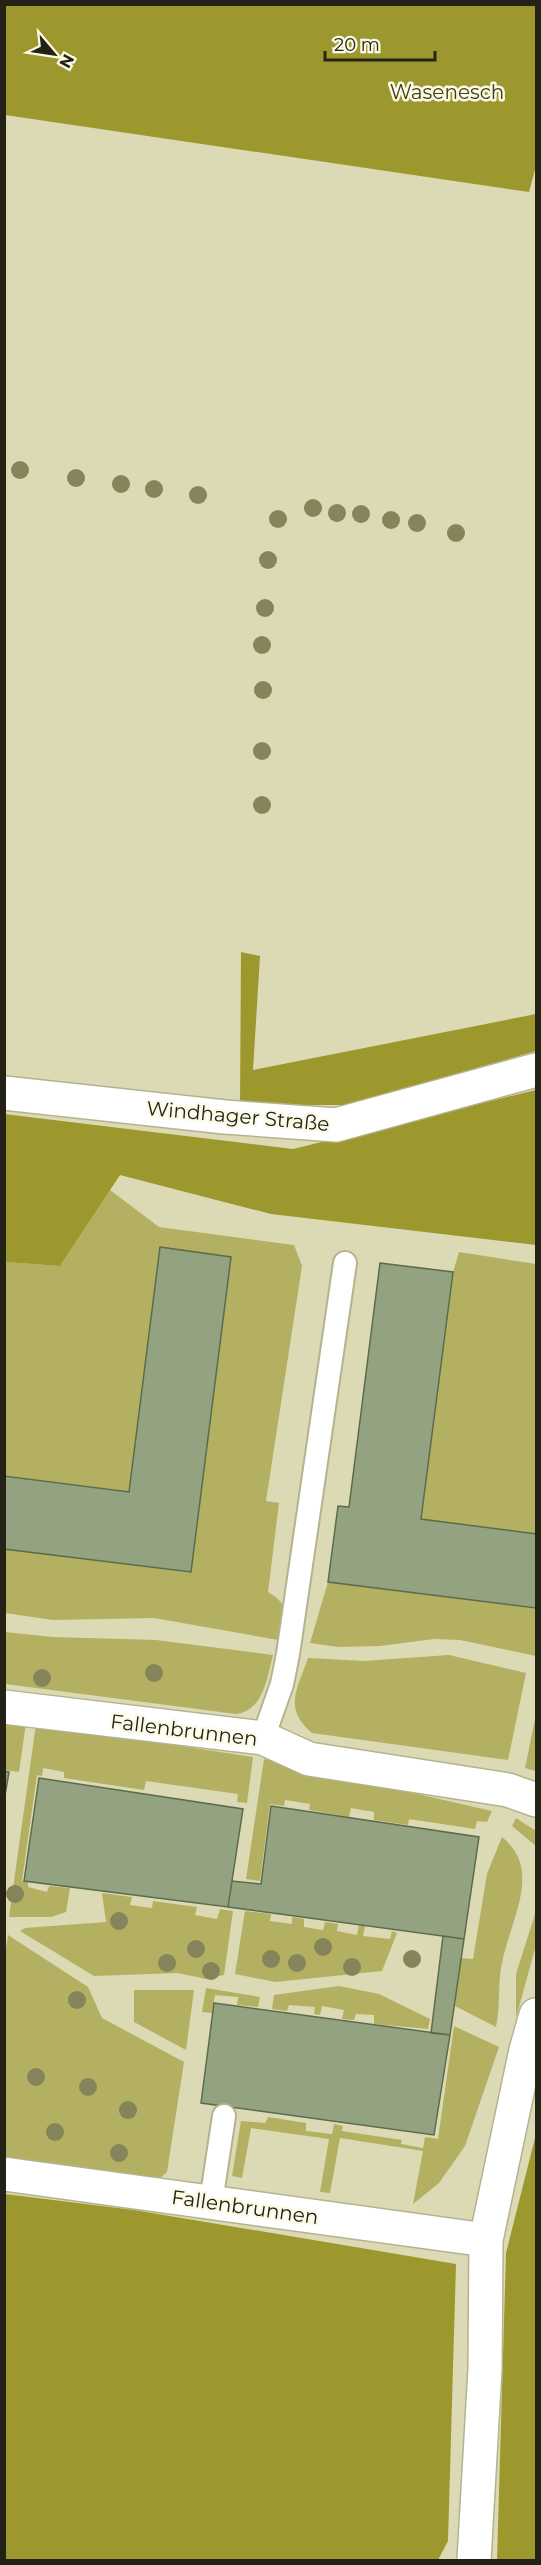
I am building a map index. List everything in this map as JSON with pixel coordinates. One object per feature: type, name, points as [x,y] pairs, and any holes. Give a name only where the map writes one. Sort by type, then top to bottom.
[{"type":"street","name":"Windhager Straße","points":[[4,1093],[225,1117],[336,1125],[537,1070]]},
{"type":"street","name":"Fallenbrunnen","points":[[4,1707],[263,1738],[309,1759],[508,1790],[537,1800]]},
{"type":"street","points":[[474,2560],[485,2369],[486,2240],[526,2050],[537,2015]]},
{"type":"street","name":"Fallenbrunnen","points":[[4,2174],[486,2240]]},
{"type":"lane","points":[[263,1738],[282,1683],[288,1654],[345,1263]]},
{"type":"lane","points":[[211,2202],[224,2116]]},
{"type":"shaded area","points":[[110,1190],[159,1227],[294,1245],[302,1266],[266,1501],[279,1503],[268,1592],[276,1597],[284,1607],[285,1613],[278,1640],[154,1618],[53,1620],[5,1613],[5,1549],[191,1572],[231,1257],[161,1248],[129,1492],[5,1476],[5,1262],[60,1266]]},
{"type":"shaded area","points":[[459,1252],[536,1264],[536,1534],[421,1519],[453,1272]]},
{"type":"shaded area","points":[[328,1582],[536,1608],[536,1656],[460,1640],[434,1639],[380,1646],[338,1647],[310,1643]]},
{"type":"shaded area","points":[[5,1632],[52,1637],[156,1640],[273,1655],[263,1692],[258,1700],[253,1706],[236,1714],[5,1684]]},
{"type":"shaded area","points":[[449,1655],[526,1673],[508,1760],[312,1733],[303,1724],[295,1707],[297,1689],[308,1658],[364,1661]]},
{"type":"shaded area","points":[[536,1714],[536,1771],[525,1768]]},
{"type":"shaded area","points":[[4,1720],[26,1723],[19,1772],[5,1770]]},
{"type":"shaded area","points":[[36,1724],[253,1757],[247,1803],[237,1802],[238,1794],[146,1781],[144,1790],[64,1778],[64,1772],[43,1768],[42,1776],[37,1775],[22,1881],[28,1882],[28,1887],[47,1892],[49,1886],[70,1888],[66,1912],[51,1917],[9,1917]]},
{"type":"shaded area","points":[[264,1759],[492,1811],[487,1822],[477,1821],[475,1829],[409,1819],[408,1825],[374,1820],[374,1812],[351,1808],[349,1817],[309,1810],[310,1804],[285,1800],[284,1806],[270,1804],[260,1881],[246,1879]]},
{"type":"shaded area","points":[[516,1818],[536,1831],[536,1846],[512,1826]]},
{"type":"shaded area","points":[[502,1837],[514,1850],[520,1863],[522,1877],[518,1908],[501,1967],[496,2027],[455,2006],[460,1958],[473,1959],[487,1874]]},
{"type":"shaded area","points":[[102,1893],[132,1897],[130,1905],[152,1908],[153,1901],[197,1907],[195,1915],[217,1919],[220,1909],[233,1911],[224,1975],[206,1979],[178,1973],[94,1976],[20,1931],[25,1928],[106,1922]]},
{"type":"shaded area","points":[[245,1911],[271,1914],[270,1921],[292,1924],[292,1917],[304,1919],[304,1927],[323,1930],[325,1922],[338,1924],[337,1931],[357,1935],[359,1925],[365,1926],[363,1936],[390,1939],[392,1931],[397,1933],[382,1971],[275,1982],[235,1974]]},
{"type":"shaded area","points":[[536,1911],[536,1945],[516,2018],[516,1974]]},
{"type":"shaded area","points":[[8,1935],[88,1987],[102,2018],[184,2062],[167,2172],[155,2183],[5,2160],[4,1961]]},
{"type":"shaded area","points":[[339,1986],[379,1994],[430,2019],[428,2029],[374,2024],[374,2015],[356,2014],[354,2020],[342,2019],[344,2010],[322,2006],[320,2015],[314,2014],[315,2007],[289,2005],[287,2011],[272,2009],[274,1995]]},
{"type":"shaded area","points":[[206,1988],[260,1997],[258,2007],[237,2005],[238,1997],[215,1995],[212,2013],[202,2012]]},
{"type":"shaded area","points":[[134,1990],[194,1990],[186,2050],[134,2022]]},
{"type":"shaded area","points":[[454,2026],[499,2047],[465,2146],[439,2183],[413,2204],[423,2151],[340,2138],[330,2193],[320,2192],[329,2139],[251,2128],[242,2178],[232,2176],[241,2121],[265,2123],[268,2117],[306,2123],[306,2131],[332,2134],[334,2124],[343,2126],[342,2131],[402,2140],[401,2144],[423,2148],[425,2137],[438,2139]]},
{"type":"green space","name":"Wasenesch","points":[[5,4],[536,5],[536,166],[529,192],[5,115]]},
{"type":"green space","points":[[241,952],[260,956],[253,1070],[536,1014],[536,1051],[347,1105],[240,1105]]},
{"type":"green space","points":[[536,1090],[536,1245],[271,1214],[120,1175],[60,1266],[5,1262],[4,1114],[293,1149]]},
{"type":"green space","points":[[536,2134],[536,2560],[497,2560],[506,2253]]},
{"type":"green space","points":[[5,2194],[134,2210],[456,2264],[448,2541],[438,2560],[5,2560]]},
{"type":"building","points":[[160,1247],[231,1257],[191,1572],[4,1549],[4,1476],[129,1492]]},
{"type":"building","points":[[380,1263],[453,1272],[421,1519],[536,1534],[536,1608],[328,1582],[338,1506],[349,1507]]},
{"type":"building","points":[[4,1771],[9,1772],[4,1801]]},
{"type":"building","points":[[39,1778],[243,1809],[228,1907],[24,1881]]},
{"type":"building","points":[[271,1806],[479,1837],[464,1939],[228,1907],[232,1881],[261,1884]]},
{"type":"building","points":[[443,1936],[464,1939],[450,2035],[431,2033]]},
{"type":"building","points":[[214,2003],[450,2035],[434,2135],[201,2103]]}]
